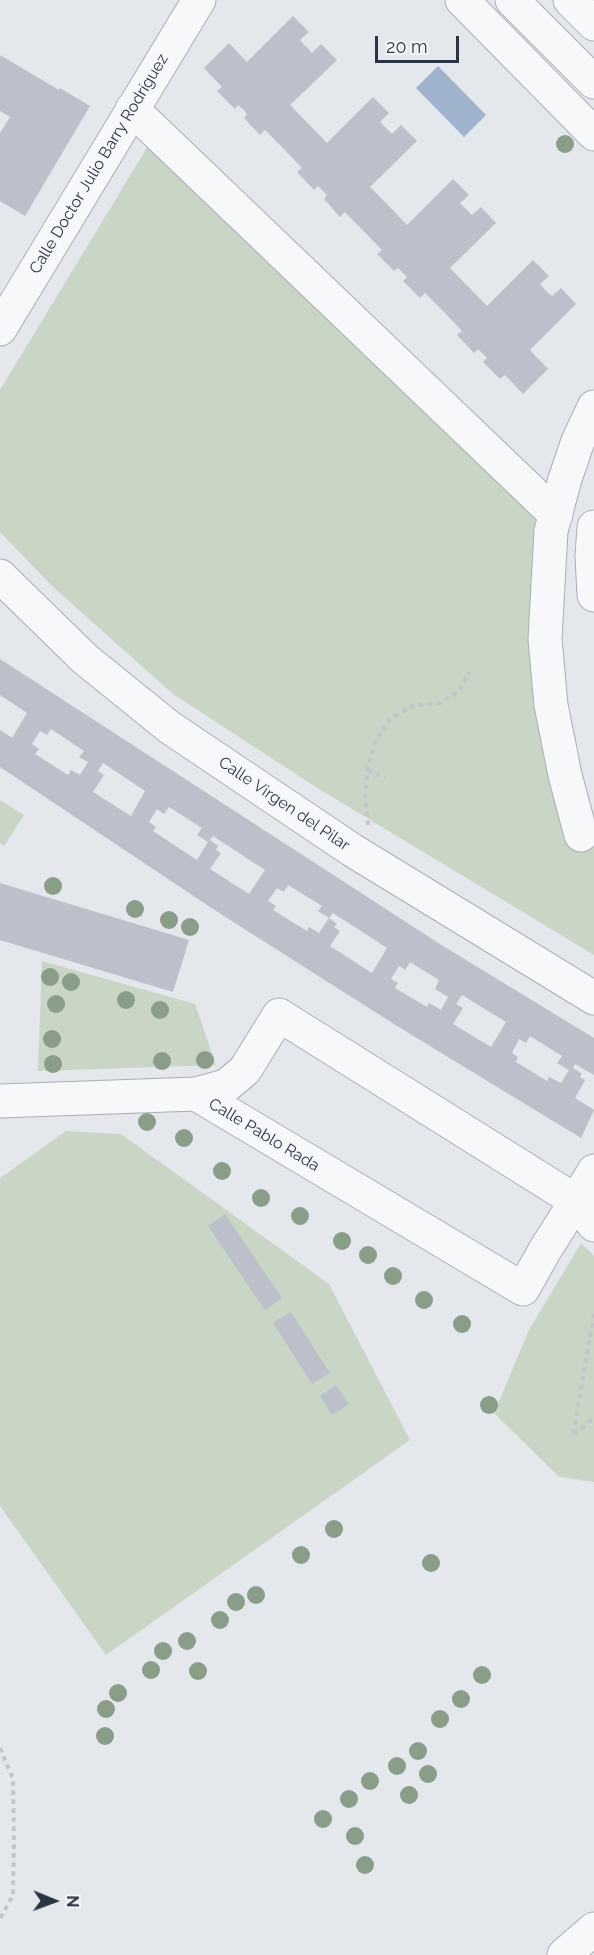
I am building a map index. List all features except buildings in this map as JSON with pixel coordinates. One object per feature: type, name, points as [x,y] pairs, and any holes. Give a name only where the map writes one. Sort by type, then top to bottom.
[{"type":"street","name":"Calle Doctor Julio Barry Rodríguez","points":[[0,329],[199,0]]},
{"type":"street","points":[[462,0],[594,134]]},
{"type":"street","points":[[512,0],[594,82]]},
{"type":"street","points":[[570,0],[594,24]]},
{"type":"street","points":[[132,109],[556,514]]},
{"type":"street","points":[[581,836],[565,775],[551,705],[545,639],[551,531],[578,441],[594,407]]},
{"type":"street","points":[[594,527],[592,556],[594,595]]},
{"type":"street","name":"Calle Virgen del Pilar","points":[[0,576],[85,659],[169,728],[352,850],[594,998]]},
{"type":"street","name":"Calle Pablo Rada","points":[[279,1015],[585,1213],[523,1289],[196,1094],[226,1086],[245,1070],[279,1015]]},
{"type":"street","points":[[0,1101],[196,1094]]},
{"type":"street","points":[[585,1213],[594,1171]]},
{"type":"street","points":[[564,1955],[594,1929]]},
{"type":"path","points":[[352,850],[369,823],[365,796],[368,770],[376,740],[390,719],[413,706],[440,703],[459,691],[469,672]]},
{"type":"path","points":[[368,770],[385,778]]},
{"type":"path","points":[[594,1314],[573,1436],[594,1417]]},
{"type":"path","points":[[0,1748],[13,1779],[14,1840],[13,1895],[0,1919]]},
{"type":"green space","points":[[148,146],[558,526],[556,668],[594,825],[594,955],[319,789],[173,694],[53,587],[0,532],[0,390]]},
{"type":"green space","points":[[0,800],[24,815],[4,846],[0,843]]},
{"type":"green space","points":[[42,961],[195,1004],[216,1065],[38,1071]]},
{"type":"green space","points":[[66,1131],[121,1134],[329,1284],[410,1440],[106,1655],[0,1506],[0,1178]]},
{"type":"green space","points":[[581,1243],[594,1256],[594,1482],[559,1477],[494,1413],[529,1330]]},
{"type":"water","points":[[438,66],[486,115],[464,137],[416,88]]}]
